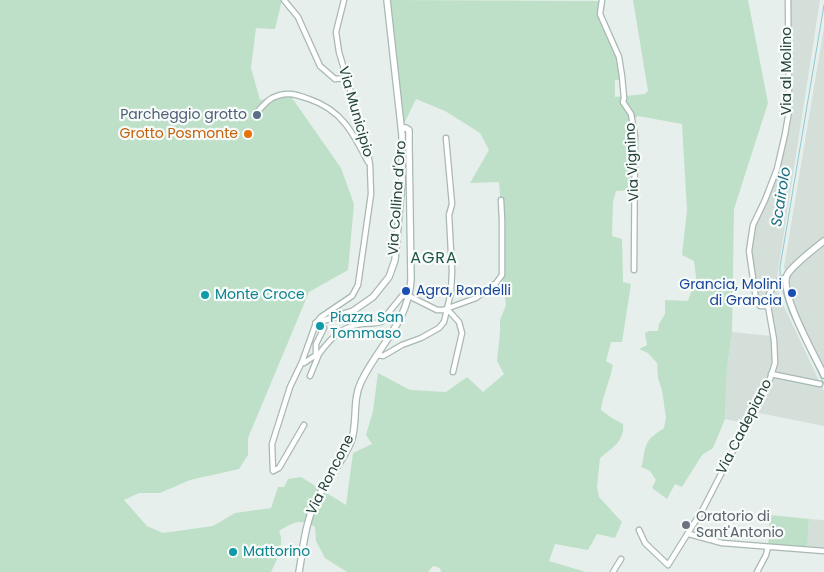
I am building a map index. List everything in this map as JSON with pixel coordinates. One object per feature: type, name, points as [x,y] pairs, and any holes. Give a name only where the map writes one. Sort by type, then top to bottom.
[{"type":"street","points":[[284,0],[298,17],[320,66],[335,79],[346,78]]},
{"type":"street","name":"Via Municipio","points":[[316,323],[321,317],[347,300],[358,288],[371,194],[367,147],[336,38],[344,0]]},
{"type":"street","name":"Via Collina d'Oro","points":[[316,323],[360,307],[373,297],[388,277],[396,252],[403,158],[402,128],[387,0]]},
{"type":"street","name":"Via Vignino","points":[[602,0],[600,14],[619,57],[623,102],[633,123],[635,161],[634,270]]},
{"type":"street","name":"Via al Molino","points":[[767,306],[760,306],[756,299],[750,251],[753,225],[765,200],[780,158],[789,111],[788,0]]},
{"type":"street","points":[[255,114],[265,103],[284,93],[294,93],[318,102],[340,117],[351,129],[370,166]]},
{"type":"street","name":"Via Roncone","points":[[298,572],[312,509],[351,442],[359,386],[403,314],[409,296],[410,130],[402,128]]},
{"type":"street","points":[[378,354],[383,356],[439,328],[444,322],[448,310],[451,284],[449,215],[452,204],[446,138]]},
{"type":"street","points":[[304,363],[317,355],[340,331],[358,324],[381,322],[387,317],[402,296],[409,296],[436,310],[448,310],[454,305],[476,298],[496,282],[502,274],[501,200]]},
{"type":"street","points":[[767,306],[769,294],[776,284],[824,241]]},
{"type":"street","points":[[784,278],[789,300],[824,375]]},
{"type":"street","name":"Via Cadepiano","points":[[640,530],[646,543],[668,565],[688,534],[748,424],[772,374],[775,363],[774,340],[767,306]]},
{"type":"street","points":[[448,310],[459,322],[462,333],[453,372]]},
{"type":"street","points":[[304,425],[279,468],[272,471],[272,444],[290,387],[302,362],[316,323],[324,328],[316,344],[317,355],[310,376]]},
{"type":"street","points":[[772,374],[820,384]]},
{"type":"street","points":[[688,534],[722,543],[824,551]]},
{"type":"street","points":[[757,572],[768,547]]},
{"type":"street","points":[[614,572],[621,559]]},
{"type":"shaded area","points":[[788,0],[820,0],[776,284],[781,300],[824,391],[824,426],[759,413],[748,424],[725,419],[727,368],[732,332],[771,336],[767,306],[760,306],[756,299],[750,261],[753,225],[777,169],[789,111]]},
{"type":"shaded area","points":[[824,27],[824,372],[793,306],[784,267]]},
{"type":"shaded area","points":[[809,519],[824,520],[824,551],[807,550]]},
{"type":"green space","points":[[0,0],[282,0],[275,29],[256,28],[251,68],[260,100],[290,95],[341,168],[354,204],[348,270],[309,292],[248,438],[248,455],[239,469],[190,480],[160,493],[139,493],[124,500],[147,526],[163,533],[213,526],[235,513],[271,508],[278,487],[284,487],[288,479],[301,477],[346,505],[353,453],[372,444],[366,435],[373,411],[378,373],[410,390],[446,392],[467,377],[483,392],[504,374],[497,361],[500,320],[506,305],[502,275],[502,220],[499,182],[470,183],[489,150],[480,133],[445,111],[416,99],[402,128],[389,0],[602,1],[600,14],[619,57],[623,80],[615,80],[615,97],[645,94],[648,91],[633,0],[748,0],[768,103],[734,209],[732,332],[727,368],[725,419],[713,448],[702,455],[682,487],[675,484],[667,499],[652,488],[656,480],[650,471],[641,467],[647,443],[664,428],[666,418],[657,363],[648,353],[639,349],[647,345],[645,333],[658,331],[659,324],[665,314],[665,300],[688,301],[696,277],[694,261],[682,255],[687,210],[682,124],[638,116],[630,122],[631,190],[616,191],[613,202],[612,236],[622,239],[623,282],[631,284],[622,342],[611,342],[606,361],[613,365],[601,410],[623,424],[623,430],[617,444],[600,458],[597,487],[599,497],[622,522],[615,538],[597,534],[588,550],[555,544],[549,561],[586,572],[441,572],[440,568],[433,566],[428,572],[347,572],[325,558],[316,541],[315,527],[297,522],[279,531],[281,546],[271,572],[0,572]]},
{"type":"green space","points":[[770,515],[809,519],[807,550],[768,547]]},
{"type":"waterway","name":"Scairolo","points":[[780,278],[780,267],[824,5]]},
{"type":"waterway","name":"Scairolo","points":[[780,282],[789,311],[824,384]]},
{"type":"place","name":"Parcheggio grotto","points":[[257,115]]},
{"type":"place","name":"Grotto Posmonte","points":[[248,134]]},
{"type":"place","name":"Agra, Rondelli","points":[[406,291]]},
{"type":"place","name":"Grancia, Molini di Grancia","points":[[792,293]]},
{"type":"place","name":"Monte Croce","points":[[205,295]]},
{"type":"place","name":"Piazza San Tommaso","points":[[320,326]]},
{"type":"place","name":"Oratorio di Sant'Antonio","points":[[686,525]]},
{"type":"place","name":"Mattorino","points":[[233,552]]},
{"type":"district","name":"AGRA","points":[[434,259]]}]
